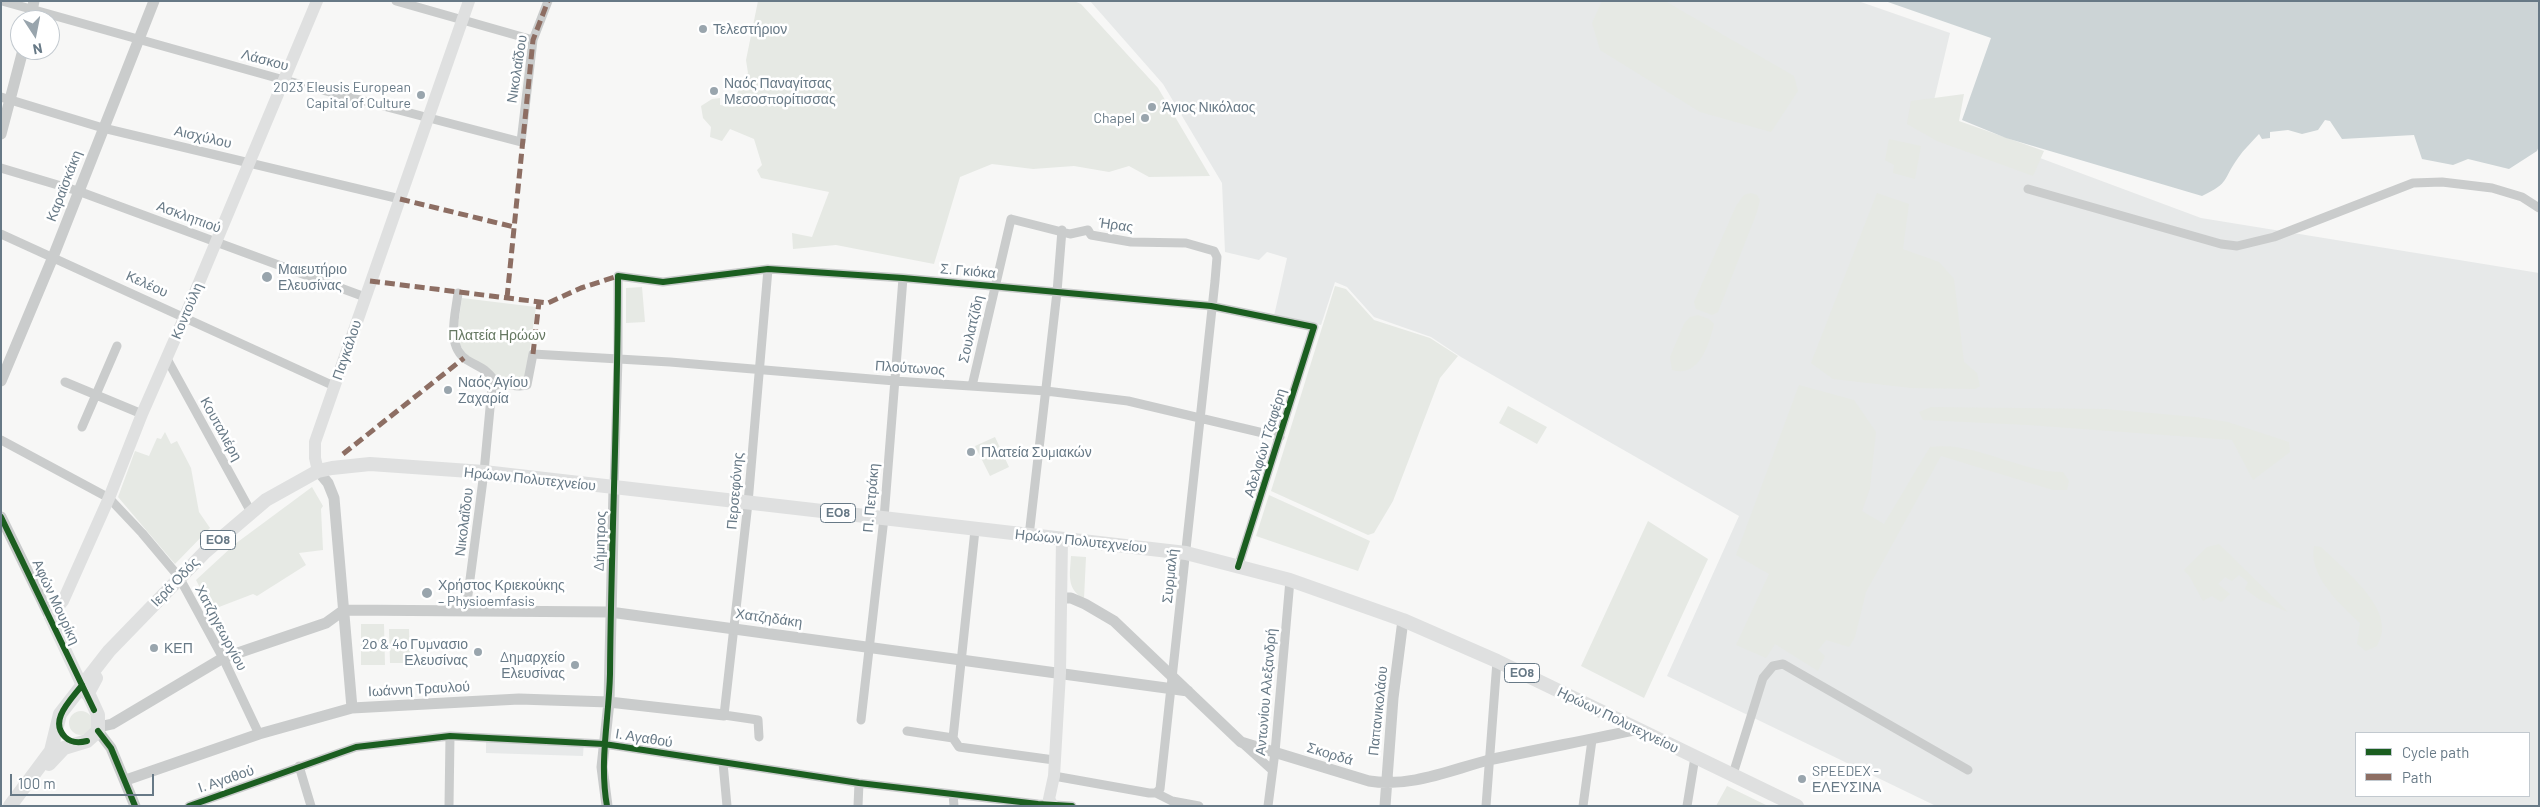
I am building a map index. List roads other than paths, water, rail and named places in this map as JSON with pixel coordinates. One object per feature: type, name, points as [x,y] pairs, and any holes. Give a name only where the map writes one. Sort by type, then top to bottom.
[{"type":"main road","name":"Κοντούλη","points":[[50,617],[63,601],[109,498],[142,414],[167,359],[317,1]]},
{"type":"main road","name":"Παγκάλου","points":[[318,472],[315,458],[315,442],[429,118],[468,1]]},
{"type":"main road","name":"Ηρώων Πολυτεχνείου","points":[[318,472],[370,464],[484,472],[1186,553],[1290,580],[1403,620],[1497,661],[1797,806]]},
{"type":"main road","name":"Ιερά Οδός","points":[[12,804],[51,751],[63,713],[88,697],[109,651],[179,578],[251,512],[283,489],[318,472]]},
{"type":"main road","points":[[1053,805],[1049,799],[1054,776],[1060,673],[1062,539]]},
{"type":"main road","name":"Αφών Μουρίκη","points":[[50,617],[88,697]]},
{"type":"main road","points":[[80,743],[64,736],[60,731],[63,713],[78,702],[84,703],[88,697]]},
{"type":"main road","points":[[88,697],[99,721],[98,729]]},
{"type":"main road","name":"Ιερά Οδός","points":[[12,804],[35,782],[64,748],[94,737],[98,729]]},
{"type":"street","name":"Λάσκου","points":[[2,1],[32,10]]},
{"type":"street","name":"Καραϊσκάκη","points":[[1,381],[53,257],[154,1]]},
{"type":"street","points":[[396,1],[533,40]]},
{"type":"street","name":"Νικολαΐδου","points":[[521,142],[533,40],[548,1]]},
{"type":"street","name":"Λάσκου","points":[[60,18],[284,80],[521,142]]},
{"type":"street","points":[[1,134],[5,98],[18,60]]},
{"type":"street","name":"Αισχύλου","points":[[5,98],[103,128],[400,199]]},
{"type":"street","name":"Ασκληπιού","points":[[1,168],[78,191],[365,297]]},
{"type":"street","points":[[2028,189],[2221,244],[2237,246],[2274,237],[2413,183],[2442,182],[2492,188],[2522,197],[2539,208]]},
{"type":"street","name":"Ήρας","points":[[1011,219],[1062,230],[1070,234],[1088,230],[1090,235],[1131,242],[1186,243],[1214,251],[1217,257]]},
{"type":"street","name":"Σουλατζίδη","points":[[972,386],[1011,219]]},
{"type":"street","points":[[1029,536],[1057,292],[1062,230]]},
{"type":"street","name":"Κελέου","points":[[1,234],[185,316],[334,386]]},
{"type":"street","name":"Συρμαλή","points":[[1156,793],[1162,780],[1217,257]]},
{"type":"street","name":"Σ. Γκιόκα","points":[[618,276],[664,282],[768,269],[904,278],[1211,306],[1314,327]]},
{"type":"street","name":"Περσεφόνης","points":[[724,716],[748,503],[768,269]]},
{"type":"street","name":"Δήμητρος","points":[[607,806],[602,767],[610,702],[610,612],[618,358],[618,276]]},
{"type":"street","name":"Π. Πετράκη","points":[[861,720],[884,518],[904,278]]},
{"type":"street","points":[[458,293],[452,338],[464,358],[488,370],[497,384]]},
{"type":"street","name":"Αδελφών Τζαφέρη","points":[[1238,567],[1314,327]]},
{"type":"street","points":[[82,427],[117,346]]},
{"type":"street","name":"Πλούτωνος","points":[[497,384],[520,387],[527,385],[533,354],[618,358],[895,381],[1046,391],[1128,401],[1280,437]]},
{"type":"street","name":"Κουταλιέρη","points":[[167,359],[251,512]]},
{"type":"street","points":[[65,382],[142,414]]},
{"type":"street","name":"Νικολαΐδου","points":[[466,610],[484,472],[492,387],[497,384]]},
{"type":"street","name":"Χατζηγεωργίου","points":[[1,440],[109,498],[179,578],[223,658],[259,734]]},
{"type":"street","name":"Παγκάλου","points":[[318,472],[328,483],[334,498],[352,708]]},
{"type":"street","name":"Αφών Μουρίκη","points":[[1,517],[5,533],[50,617]]},
{"type":"street","points":[[975,530],[953,738],[959,747],[1054,760]]},
{"type":"street","name":"Αντωνίου Αλεξανδρή","points":[[1268,806],[1275,752],[1290,580]]},
{"type":"street","name":"Σκορδά","points":[[1062,598],[1071,598],[1086,604],[1114,621],[1172,682],[1188,691],[1241,742],[1370,782],[1386,784],[1406,782],[1490,760],[1639,729]]},
{"type":"street","points":[[135,806],[126,780],[111,748],[98,729],[112,724],[223,658],[326,622],[344,610]]},
{"type":"street","name":"Χατζηδάκη","points":[[344,610],[610,612],[962,661],[1060,673],[1172,682]]},
{"type":"street","name":"Παπανικολάου","points":[[1385,806],[1393,698],[1403,620]]},
{"type":"street","points":[[1486,806],[1497,661]]},
{"type":"street","points":[[1733,774],[1763,678],[1767,670],[1773,666],[1784,664],[1968,770]]},
{"type":"street","name":"Ιωάννη Τραυλού","points":[[126,780],[259,734],[352,708],[519,699],[610,702],[724,716]]},
{"type":"street","points":[[724,716],[758,720],[759,737]]},
{"type":"street","points":[[907,731],[953,738]]},
{"type":"street","points":[[449,806],[450,736]]},
{"type":"street","name":"Ι. Αγαθού","points":[[190,806],[299,766],[373,744],[450,736],[604,744],[859,782],[1072,806]]},
{"type":"street","points":[[1583,806],[1592,740]]},
{"type":"street","points":[[1241,742],[1272,770]]},
{"type":"street","points":[[1687,806],[1695,757]]},
{"type":"street","points":[[723,763],[727,806]]},
{"type":"street","points":[[299,766],[310,806]]},
{"type":"street","points":[[1054,776],[1134,791],[1156,793],[1172,801],[1199,806]]},
{"type":"street","points":[[126,780],[134,788],[143,806]]},
{"type":"street","points":[[858,806],[859,782]]},
{"type":"street","points":[[953,794],[954,806]]},
{"type":"place","name":"Τελεστήριον","points":[[703,29]]},
{"type":"place","name":"Ναός Παναγίτσας Μεσοσπορίτισσας","points":[[714,91]]},
{"type":"place","name":"2023 Eleusis European Capital of Culture","points":[[421,95]]},
{"type":"place","name":"Άγιος Νικόλαος","points":[[1152,107]]},
{"type":"place","name":"Chapel","points":[[1145,118]]},
{"type":"place","name":"Μαιευτήριο Ελευσίνας","points":[[267,277]]},
{"type":"place","name":"Ναός Αγίου Ζαχαρία","points":[[448,390]]},
{"type":"place","name":"Πλατεία Συμιακών","points":[[971,452]]},
{"type":"place","name":"Χρήστος Κριεκούκης – Physioemfasis","points":[[427,593]]},
{"type":"place","name":"ΚΕΠ","points":[[154,648]]},
{"type":"place","name":"2ο & 4ο Γυμνασιο Ελευσίνας","points":[[478,652]]},
{"type":"place","name":"Δημαρχείο Ελευσίνας","points":[[575,665]]},
{"type":"place","name":"SPEEDEX - ΕΛΕΥΣΙΝΑ","points":[[1802,779]]},
{"type":"park label","name":"Πλατεία Ηρώων","points":[[497,335]]}]
